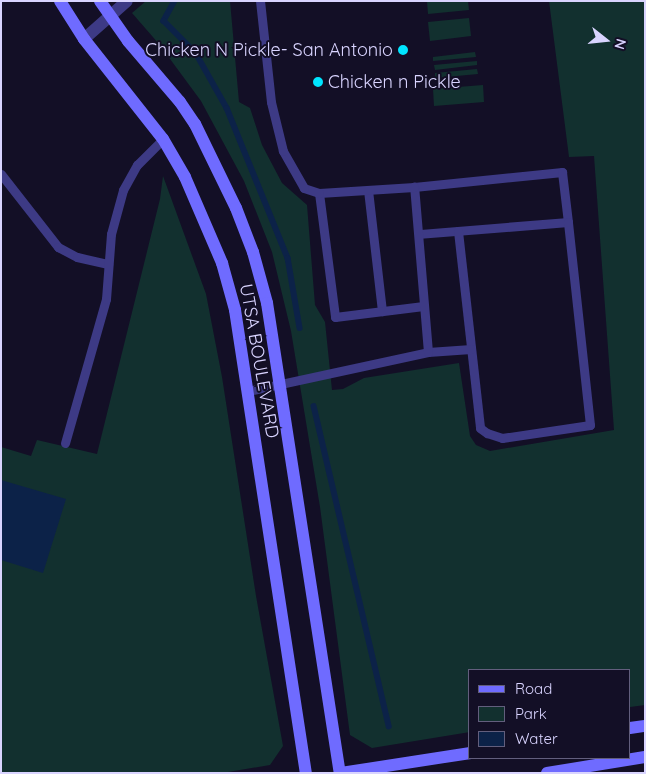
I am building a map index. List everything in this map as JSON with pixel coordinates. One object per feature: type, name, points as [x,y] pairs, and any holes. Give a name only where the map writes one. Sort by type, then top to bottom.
[{"type":"main road","name":"UTSA BOULEVARD","points":[[60,1],[84,38],[163,139],[185,177],[222,263],[235,310],[306,773]]},
{"type":"main road","name":"UTSA BOULEVARD","points":[[100,1],[128,40],[180,102],[206,145],[236,208],[253,252],[267,302],[340,773]]},
{"type":"main road","points":[[631,728],[645,726]]},
{"type":"main road","points":[[340,773],[468,753]]},
{"type":"main road","points":[[547,773],[645,758]]},
{"type":"street","points":[[84,38],[127,1]]},
{"type":"lane","points":[[260,1],[271,102],[283,151],[304,188],[319,193],[368,190],[562,172],[590,425],[502,438],[487,434],[480,428],[458,231]]},
{"type":"lane","points":[[66,443],[106,299],[111,234],[123,190],[137,165],[163,139]]},
{"type":"lane","points":[[1,174],[58,247],[77,257],[108,264]]},
{"type":"lane","points":[[414,187],[420,234],[428,352]]},
{"type":"lane","points":[[368,190],[382,311]]},
{"type":"lane","points":[[319,193],[336,317],[424,306]]},
{"type":"lane","points":[[420,234],[568,222]]},
{"type":"lane","points":[[248,391],[428,352],[471,349]]},
{"type":"green space","points":[[146,1],[230,1],[239,102],[250,108],[262,145],[282,183],[307,205],[315,305],[325,322],[332,390],[343,389],[364,378],[459,363],[470,436],[476,445],[490,451],[614,430],[594,156],[569,157],[549,1],[645,1],[645,705],[631,707],[631,669],[468,669],[468,732],[372,748],[350,735],[320,507],[291,331],[272,252],[244,181],[201,101],[159,44],[132,13]]},
{"type":"green space","points":[[427,1],[468,1],[469,10],[428,14]]},
{"type":"green space","points":[[469,18],[471,36],[430,41],[428,22]]},
{"type":"green space","points":[[475,52],[476,57],[433,61],[433,57]]},
{"type":"green space","points":[[477,61],[477,65],[435,70],[434,65]]},
{"type":"green space","points":[[477,69],[478,74],[435,78],[435,73]]},
{"type":"green space","points":[[483,85],[484,102],[434,106],[433,89]]},
{"type":"green space","points":[[163,176],[206,294],[222,377],[256,596],[283,746],[270,765],[222,773],[1,773],[1,447],[31,456],[37,440],[97,454],[160,199]]},
{"type":"water","points":[[1,480],[66,499],[43,573],[1,560]]},
{"type":"waterway","points":[[175,1],[164,21],[196,53],[227,108],[288,258],[300,328]]},
{"type":"waterway","points":[[314,406],[389,726]]},
{"type":"place","name":"Chicken N Pickle- San Antonio","points":[[403,50]]},
{"type":"place","name":"Chicken n Pickle","points":[[318,82]]}]
